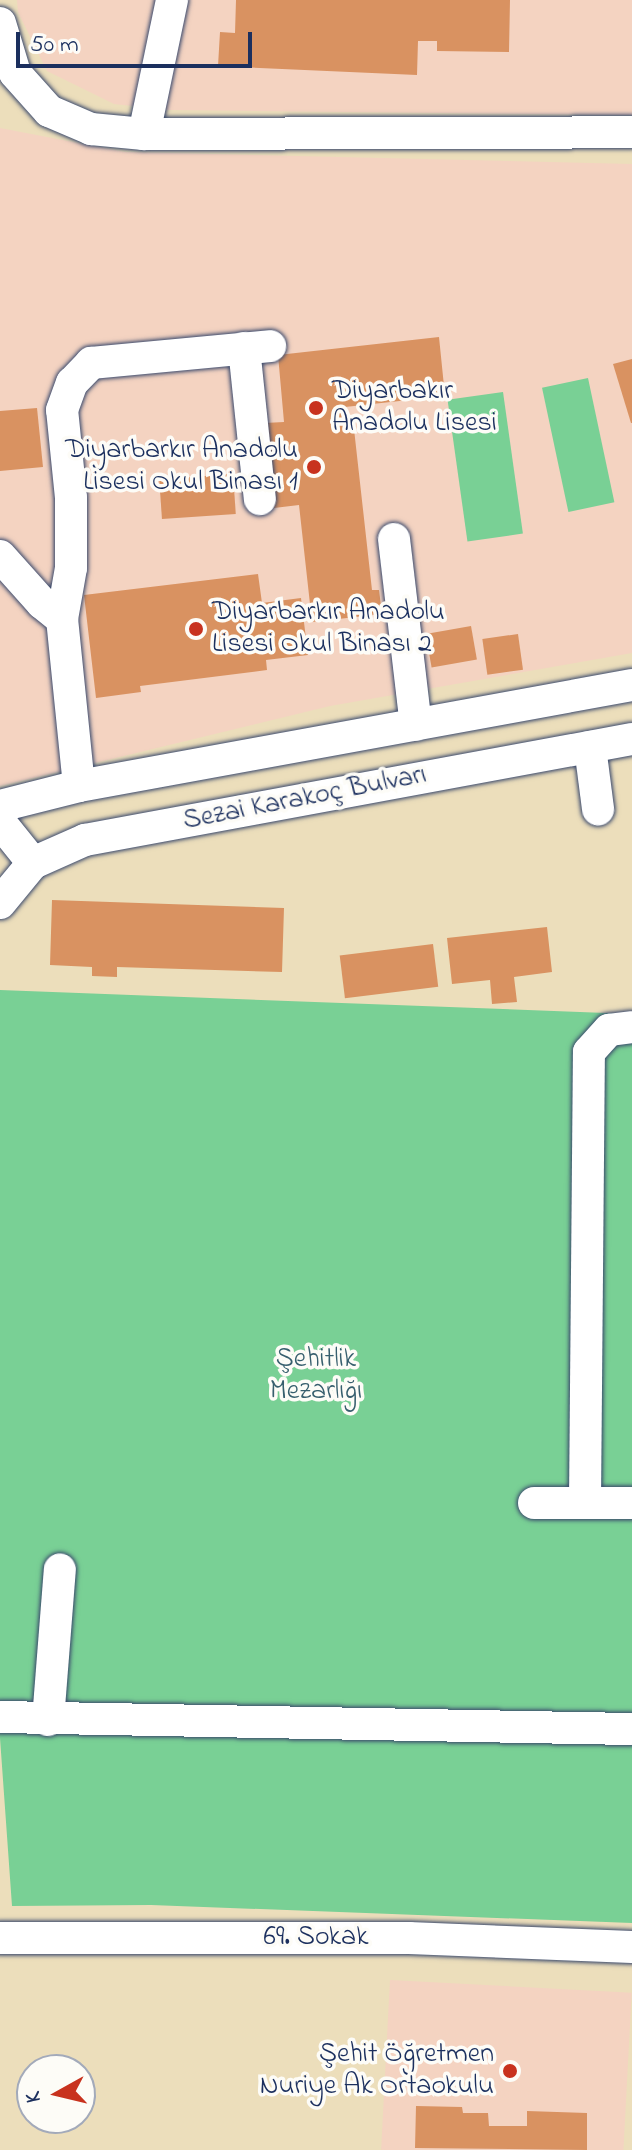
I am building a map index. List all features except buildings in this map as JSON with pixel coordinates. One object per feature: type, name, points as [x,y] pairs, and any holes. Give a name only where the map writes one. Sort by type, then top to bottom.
[{"type":"street","points":[[144,134],[172,0]]},
{"type":"street","points":[[0,23],[15,73],[49,111],[91,129],[144,134],[632,132]]},
{"type":"street","points":[[79,786],[62,619],[71,554],[62,410],[72,383],[91,363],[257,347],[260,499]]},
{"type":"street","points":[[394,539],[416,725]]},
{"type":"street","points":[[0,556],[42,603],[62,619]]},
{"type":"street","points":[[0,806],[79,786],[632,685]]},
{"type":"street","name":"Sezai Karakoç Bulvarı","points":[[0,903],[33,863],[85,840],[632,739]]},
{"type":"street","points":[[590,747],[598,809]]},
{"type":"street","points":[[0,822],[33,863]]},
{"type":"street","points":[[585,1502],[589,1052],[609,1030],[632,1027]]},
{"type":"street","points":[[534,1503],[632,1503]]},
{"type":"street","points":[[48,1720],[60,1569]]},
{"type":"street","points":[[0,1717],[632,1729]]},
{"type":"street","name":"69. Sokak","points":[[0,1938],[409,1938],[632,1947]]},
{"type":"shaded area","points":[[17,0],[632,0],[632,115],[169,110],[114,104],[47,71],[18,12]]},
{"type":"shaded area","name":"Diyarbakır Anadolu Lisesi","points":[[0,128],[125,152],[632,164],[632,653],[330,706],[0,786]]},
{"type":"shaded area","name":"Şehit Öğretmen Nuriye Ak Ortaokulu","points":[[390,1980],[632,1993],[623,2150],[381,2150]]},
{"type":"green space","points":[[588,378],[614,502],[568,512],[542,388]]},
{"type":"green space","points":[[503,392],[523,534],[467,541],[448,400]]},
{"type":"green space","name":"Şehitlik Mezarlığı","points":[[0,990],[632,1014],[632,1923],[151,1905],[12,1906],[0,1738]]},
{"type":"place","name":"Diyarbakır Anadolu Lisesi","points":[[316,408]]},
{"type":"place","name":"Diyarbarkır Anadolu Lisesi Okul Binası 1","points":[[314,467]]},
{"type":"place","name":"Diyarbarkır Anadolu Lisesi Okul Binası 2","points":[[196,629]]},
{"type":"place","name":"Şehit Öğretmen Nuriye Ak Ortaokulu","points":[[510,2071]]}]
